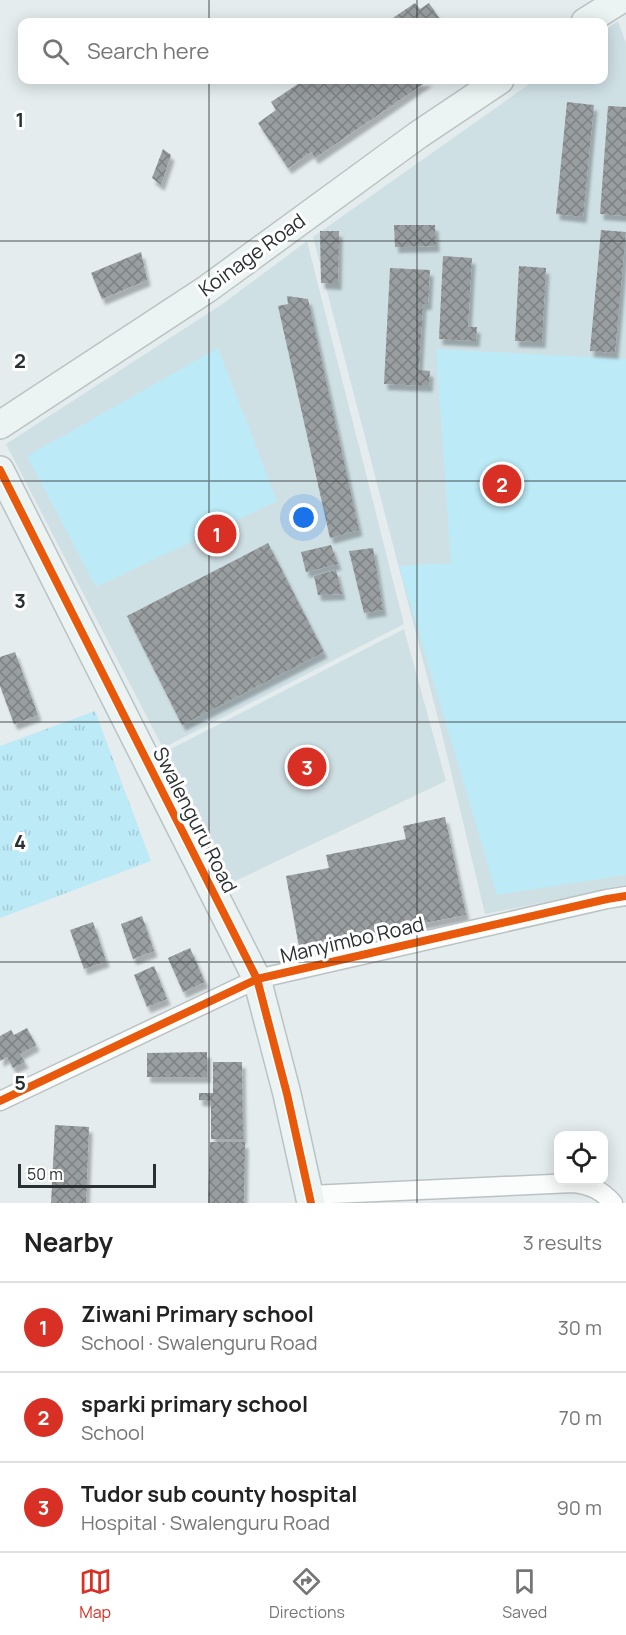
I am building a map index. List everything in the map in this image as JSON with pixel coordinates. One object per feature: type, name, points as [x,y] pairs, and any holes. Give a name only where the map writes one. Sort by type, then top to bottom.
[{"type":"street","points":[[593,18],[621,4]]},
{"type":"street","name":"Koinage Road","points":[[0,425],[207,289],[418,135],[494,84]]},
{"type":"street","name":"Swalenguru Road","points":[[0,470],[257,979],[310,1199]]},
{"type":"street","name":"Manyimbo Road","points":[[0,1101],[257,979],[626,896]]},
{"type":"street","points":[[310,1199],[573,1183],[590,1185],[613,1203]]},
{"type":"shaded area","points":[[618,21],[626,43],[626,886],[485,914],[441,730],[313,237],[529,84],[608,84],[608,28]]},
{"type":"shaded area","points":[[307,241],[404,624],[163,748],[6,444],[221,305]]},
{"type":"shaded area","points":[[404,629],[446,781],[231,883],[165,752]]},
{"type":"green space","points":[[218,348],[277,501],[96,587],[27,456]]},
{"type":"green space","points":[[436,349],[626,359],[626,875],[497,895],[399,566],[451,563]]},
{"type":"green space","points":[[95,711],[151,861],[0,918],[0,746]]},
{"type":"building","points":[[415,3],[420,9],[429,3],[439,18],[393,18]]},
{"type":"building","points":[[298,84],[423,84],[315,158],[311,152],[288,168],[258,123],[276,110],[271,102]]},
{"type":"building","points":[[567,102],[594,105],[583,217],[556,214]]},
{"type":"building","points":[[608,106],[626,107],[626,216],[600,214]]},
{"type":"building","points":[[163,149],[171,155],[161,185],[152,178]]},
{"type":"building","points":[[394,225],[435,225],[436,246],[395,247]]},
{"type":"building","points":[[601,230],[626,232],[615,353],[590,351]]},
{"type":"building","points":[[320,231],[339,231],[338,284],[321,283]]},
{"type":"building","points":[[141,252],[147,280],[102,299],[91,273]]},
{"type":"building","points":[[443,256],[472,258],[468,327],[477,327],[476,341],[439,339]]},
{"type":"building","points":[[519,266],[546,268],[542,342],[515,341]]},
{"type":"building","points":[[390,268],[430,270],[428,304],[423,304],[419,370],[430,371],[429,386],[384,384]]},
{"type":"building","points":[[287,296],[308,299],[359,530],[330,538],[278,306],[288,304]]},
{"type":"building","points":[[268,543],[324,652],[182,725],[127,616]]},
{"type":"building","points":[[331,545],[338,564],[306,572],[301,552]]},
{"type":"building","points":[[373,548],[383,610],[364,613],[349,551]]},
{"type":"building","points":[[336,570],[342,594],[318,595],[314,576]]},
{"type":"building","points":[[15,652],[38,715],[14,724],[0,686],[0,657]]},
{"type":"building","points":[[445,817],[466,915],[299,947],[286,876],[329,868],[326,855],[406,839],[403,826]]},
{"type":"building","points":[[142,916],[154,951],[133,959],[121,924]]},
{"type":"building","points":[[93,922],[106,961],[84,969],[70,930]]},
{"type":"building","points":[[190,948],[205,982],[183,992],[168,958]]},
{"type":"building","points":[[154,966],[167,999],[147,1007],[134,975]]},
{"type":"building","points":[[27,1028],[36,1045],[20,1054],[25,1062],[13,1068],[7,1057],[0,1061],[0,1036],[11,1030],[14,1035]]},
{"type":"building","points":[[207,1052],[207,1077],[147,1077],[147,1053]]},
{"type":"building","points":[[213,1062],[242,1062],[243,1139],[211,1139],[211,1101],[199,1100],[199,1093],[213,1093]]},
{"type":"building","points":[[55,1125],[89,1127],[86,1203],[51,1203]]},
{"type":"building","points":[[210,1142],[245,1142],[244,1203],[208,1203]]},
{"type":"cycle path","points":[[0,470],[257,979],[287,1094],[311,1203]]},
{"type":"cycle path","points":[[0,1101],[257,979],[626,896]]},
{"type":"place","name":"sparki primary school","points":[[502,484]]},
{"type":"place","name":"Ziwani Primary school","points":[[217,534]]},
{"type":"place","name":"Tudor sub county hospital","points":[[307,767]]}]
